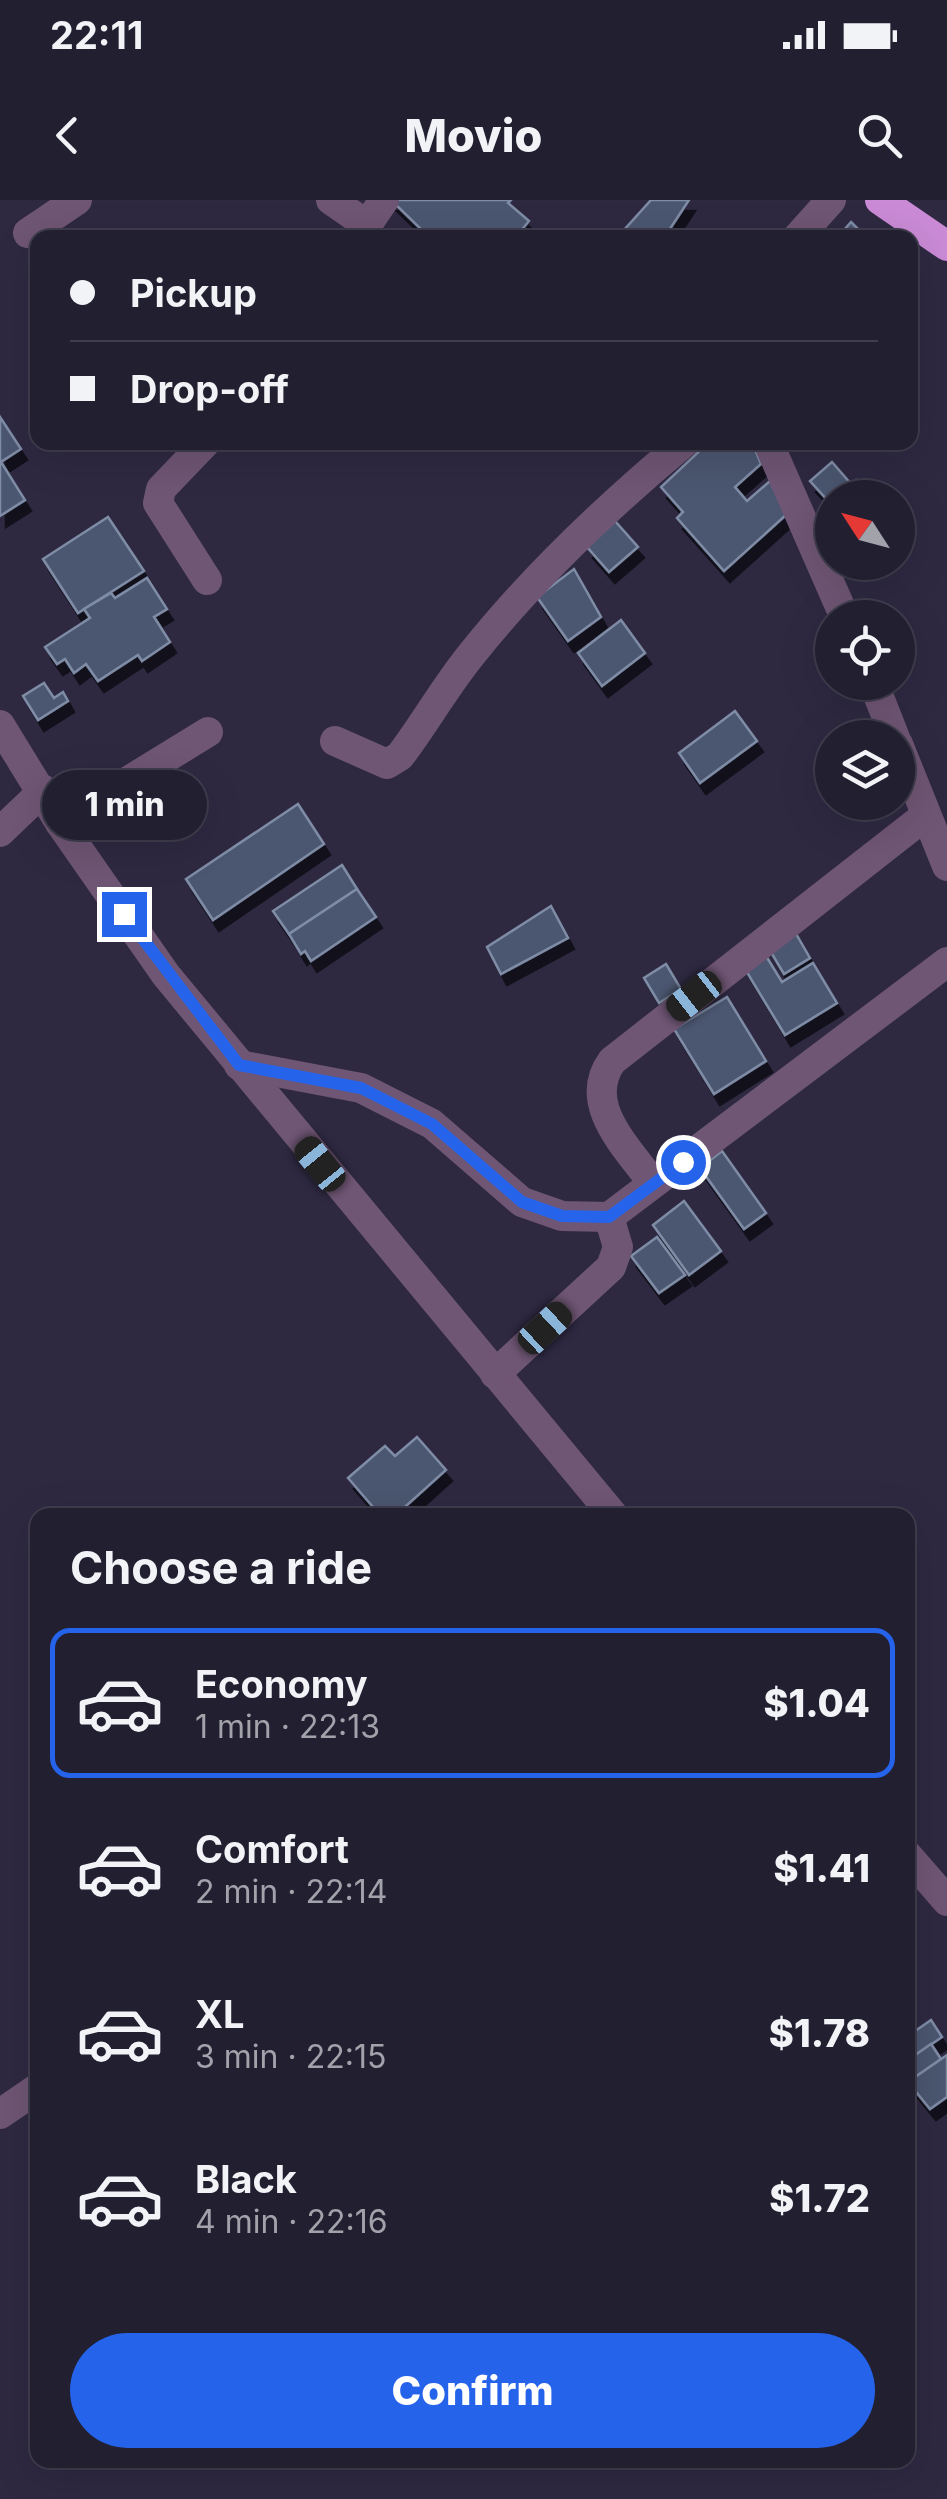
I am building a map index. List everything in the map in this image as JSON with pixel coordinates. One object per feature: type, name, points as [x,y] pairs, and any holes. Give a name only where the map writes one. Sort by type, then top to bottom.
[{"type":"highway","points":[[880,200],[947,246]]},
{"type":"street","points":[[34,230],[77,200]]},
{"type":"street","points":[[331,200],[360,230]]},
{"type":"street","points":[[363,230],[384,200]]},
{"type":"street","points":[[804,230],[831,200]]},
{"type":"street","points":[[198,450],[161,489],[158,503],[207,580]]},
{"type":"street","points":[[335,741],[386,764],[400,756],[472,654],[522,597],[582,534],[676,450]]},
{"type":"street","points":[[772,450],[837,600]]},
{"type":"street","points":[[0,725],[44,790],[60,822],[166,974],[607,1508]]},
{"type":"street","points":[[60,822],[208,732]]},
{"type":"street","points":[[0,832],[44,790]]},
{"type":"street","points":[[915,790],[947,866]]},
{"type":"street","points":[[652,1182],[601,1102],[599,1082],[604,1072],[636,1041],[925,816]]},
{"type":"street","points":[[239,1065],[361,1088],[432,1124],[522,1202],[562,1216],[609,1217],[947,962]]},
{"type":"street","points":[[495,1374],[611,1267],[618,1247],[609,1217]]},
{"type":"street","points":[[915,1864],[947,1901]]},
{"type":"street","points":[[0,2114],[30,2093]]},
{"type":"building","points":[[391,200],[511,200],[508,203],[529,221],[522,230],[422,230]]},
{"type":"building","points":[[651,200],[689,200],[669,230],[624,230]]},
{"type":"building","points":[[0,417],[21,449],[1,462],[25,500],[0,516]]},
{"type":"building","points":[[700,450],[755,450],[761,464],[735,487],[747,501],[770,481],[786,515],[724,571],[677,518],[683,512],[661,487]]},
{"type":"building","points":[[832,462],[848,480],[815,480],[815,486],[810,481]]},
{"type":"building","points":[[108,517],[144,571],[78,613],[43,559]]},
{"type":"building","points":[[615,521],[638,547],[609,572],[587,547]]},
{"type":"building","points":[[574,569],[601,617],[568,641],[537,597]]},
{"type":"building","points":[[147,578],[167,609],[154,617],[170,642],[142,661],[138,655],[98,681],[86,664],[74,673],[65,659],[57,664],[45,647],[90,618],[84,609],[111,593],[115,598]]},
{"type":"building","points":[[621,620],[645,653],[602,686],[578,653]]},
{"type":"building","points":[[44,683],[54,698],[63,692],[68,701],[38,720],[23,696]]},
{"type":"building","points":[[735,711],[757,741],[700,783],[679,753]]},
{"type":"building","points":[[298,804],[324,844],[213,920],[186,879]]},
{"type":"building","points":[[342,865],[357,889],[289,934],[273,911]]},
{"type":"building","points":[[357,889],[376,917],[311,961],[305,951],[301,954],[289,934]]},
{"type":"building","points":[[551,906],[568,938],[501,974],[487,947]]},
{"type":"building","points":[[795,932],[810,958],[784,974],[769,949]]},
{"type":"building","points":[[763,951],[782,982],[813,963],[837,1003],[785,1035],[742,964]]},
{"type":"building","points":[[666,964],[681,989],[659,1003],[644,978]]},
{"type":"building","points":[[727,997],[766,1061],[714,1094],[674,1029]]},
{"type":"building","points":[[722,1151],[766,1213],[744,1229],[700,1168]]},
{"type":"building","points":[[684,1201],[721,1251],[689,1275],[653,1225]]},
{"type":"building","points":[[657,1237],[685,1275],[659,1293],[631,1256]]},
{"type":"building","points":[[417,1437],[446,1470],[404,1508],[374,1508],[348,1478],[385,1446],[395,1456]]},
{"type":"building","points":[[931,2020],[942,2037],[915,2056],[915,2031]]},
{"type":"building","points":[[931,2044],[941,2059],[915,2077],[915,2055]]},
{"type":"building","points":[[947,2055],[947,2097],[930,2109],[915,2091],[915,2077]]},
{"type":"route","points":[[124,914],[239,1065],[361,1088],[432,1124],[522,1202],[562,1216],[609,1217],[683,1162]]}]
